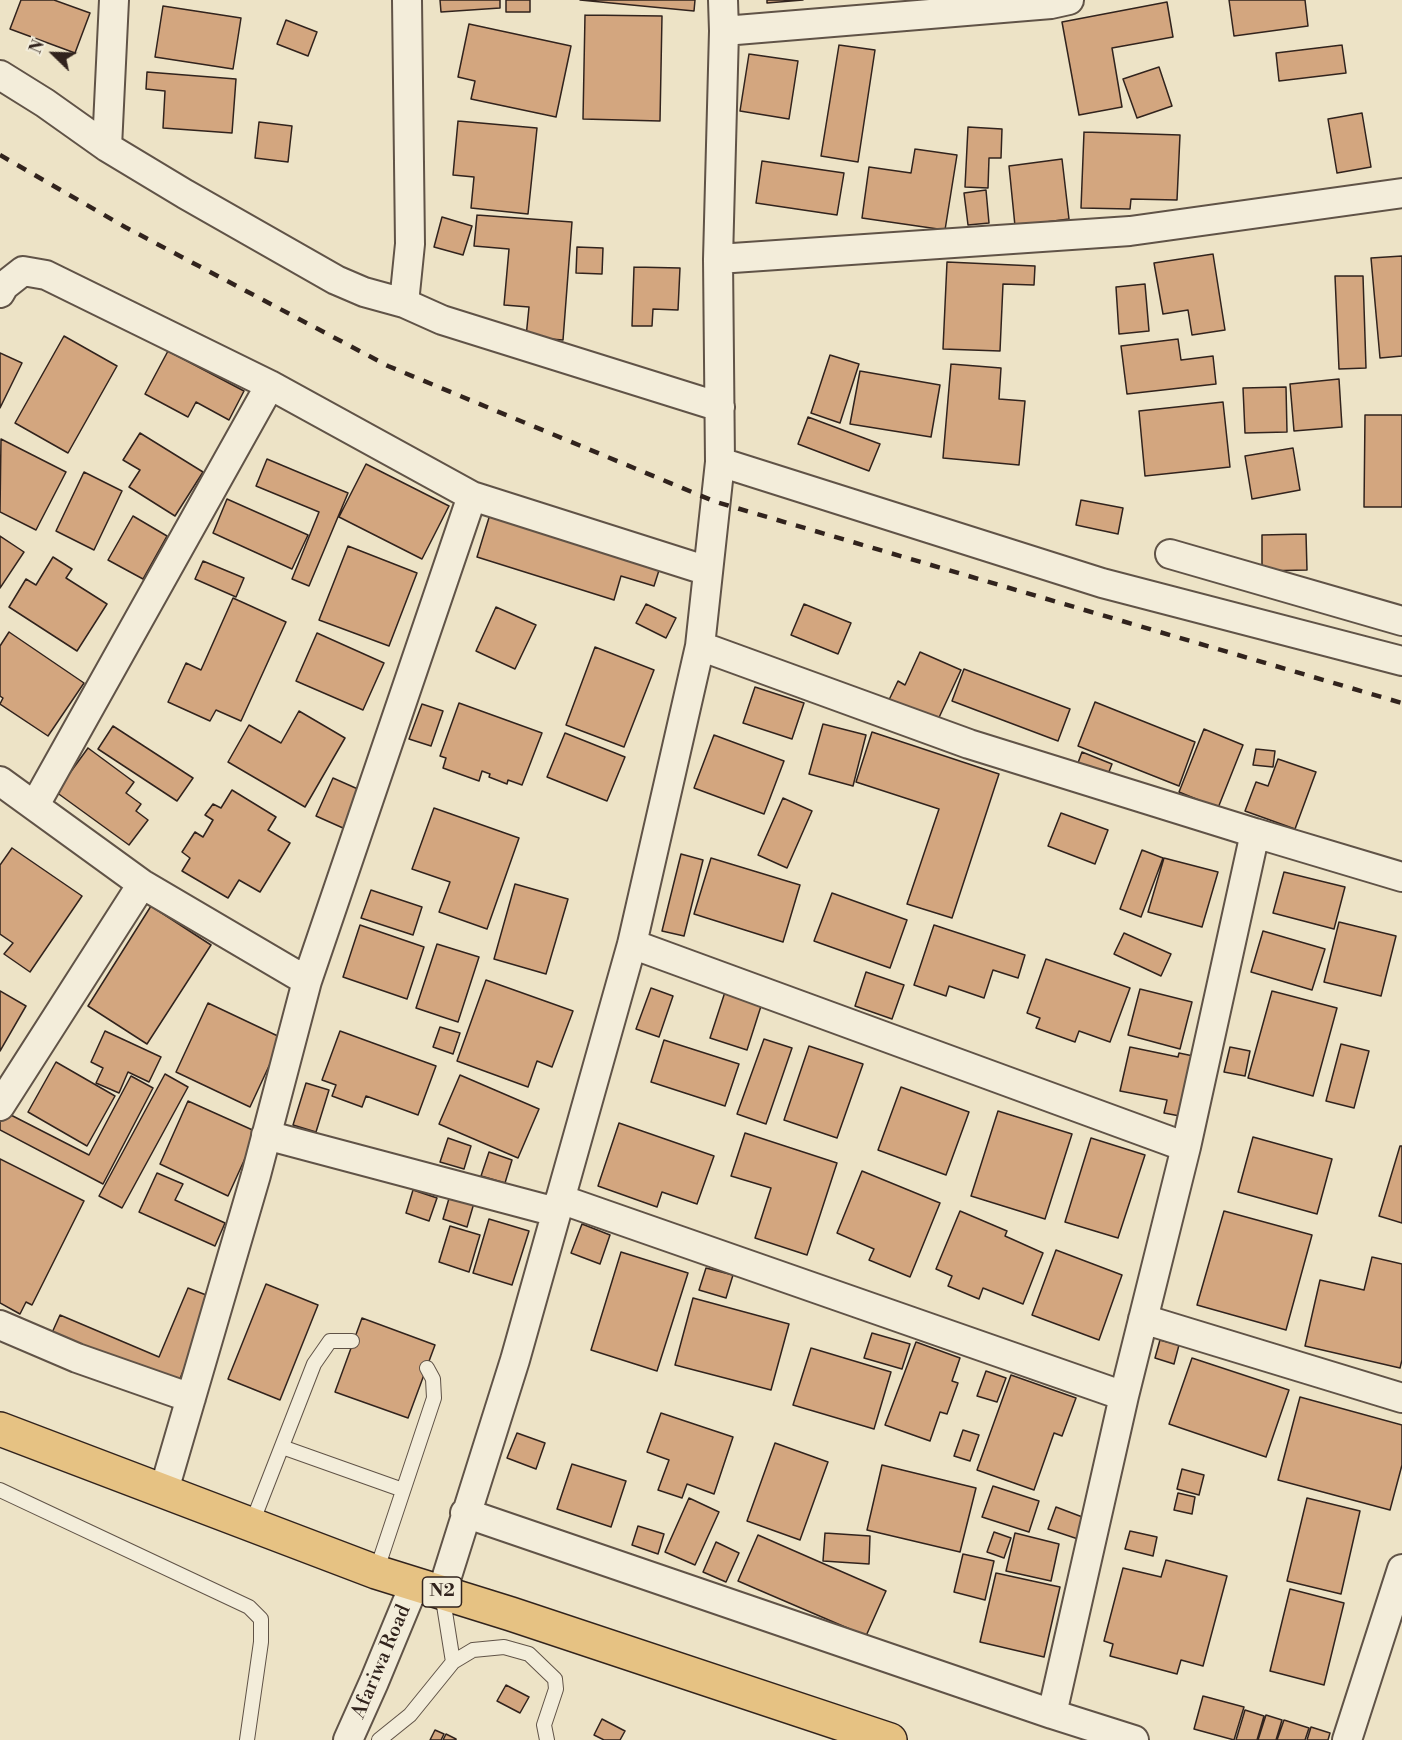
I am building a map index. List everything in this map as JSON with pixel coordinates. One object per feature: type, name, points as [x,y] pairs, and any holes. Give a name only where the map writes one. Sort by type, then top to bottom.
[{"type":"highway","name":"N2","points":[[0,1429],[376,1572],[891,1740]]},
{"type":"street","points":[[107,147],[114,0]]},
{"type":"street","points":[[404,303],[410,244],[407,0]]},
{"type":"street","name":"Afariwa Road","points":[[348,1740],[374,1682],[428,1588],[465,1513],[515,1360],[632,944],[700,646],[720,462],[718,259],[723,0]]},
{"type":"street","points":[[724,31],[1057,1]]},
{"type":"street","points":[[0,75],[45,103],[107,147],[336,280],[364,292],[404,303],[442,320],[720,407]]},
{"type":"street","points":[[718,259],[1130,231],[1402,193]]},
{"type":"street","points":[[1,288],[23,271],[46,275],[270,385],[472,496],[708,571]]},
{"type":"street","points":[[34,805],[270,385]]},
{"type":"street","points":[[720,462],[1102,583],[1402,661]]},
{"type":"street","points":[[164,1490],[266,1135],[307,981],[472,496]]},
{"type":"street","points":[[1170,554],[1402,621]]},
{"type":"street","points":[[700,646],[969,744],[1402,877]]},
{"type":"street","points":[[0,781],[142,884],[307,981]]},
{"type":"street","points":[[1052,1714],[1124,1396],[1186,1147],[1255,833]]},
{"type":"street","points":[[0,1105],[142,884]]},
{"type":"street","points":[[632,944],[1186,1147]]},
{"type":"street","points":[[266,1135],[558,1206],[1124,1396]]},
{"type":"street","points":[[1143,1319],[1402,1398]]},
{"type":"street","points":[[0,1325],[77,1358],[191,1398]]},
{"type":"street","points":[[465,1513],[1134,1740]]},
{"type":"street","points":[[1347,1740],[1402,1569]]},
{"type":"lane","points":[[252,1523],[314,1364],[330,1341],[352,1341]]},
{"type":"lane","points":[[376,1572],[434,1398],[433,1379],[427,1368]]},
{"type":"lane","points":[[282,1447],[403,1490]]},
{"type":"lane","points":[[0,1490],[249,1607],[261,1619],[261,1642],[247,1740]]},
{"type":"lane","points":[[428,1588],[453,1662]]},
{"type":"lane","points":[[379,1740],[410,1716],[453,1662],[472,1650],[504,1647],[529,1654],[555,1679],[556,1689],[544,1725],[545,1739]]},
{"type":"building","points":[[21,0],[54,0],[90,13],[75,53],[10,29]]},
{"type":"building","points":[[440,0],[500,0],[500,8],[441,12]]},
{"type":"building","points":[[506,0],[530,0],[530,12],[506,12]]},
{"type":"building","points":[[580,0],[695,0],[694,11]]},
{"type":"building","points":[[767,0],[803,0],[767,3]]},
{"type":"building","points":[[1229,0],[1305,0],[1308,26],[1234,36]]},
{"type":"building","points":[[1167,2],[1173,37],[1112,48],[1122,107],[1079,115],[1062,22]]},
{"type":"building","points":[[163,6],[241,18],[233,69],[155,57]]},
{"type":"building","points":[[585,15],[662,16],[660,121],[583,119]]},
{"type":"building","points":[[286,20],[317,32],[308,56],[277,44]]},
{"type":"building","points":[[469,24],[571,46],[556,117],[471,99],[475,81],[458,77]]},
{"type":"building","points":[[839,45],[875,50],[858,162],[821,156]]},
{"type":"building","points":[[1342,45],[1346,73],[1279,81],[1276,53]]},
{"type":"building","points":[[749,54],[798,61],[789,119],[740,111]]},
{"type":"building","points":[[1159,67],[1172,106],[1137,118],[1123,79]]},
{"type":"building","points":[[147,72],[236,79],[232,133],[163,128],[165,91],[146,89]]},
{"type":"building","points":[[1362,113],[1371,167],[1337,173],[1328,119]]},
{"type":"building","points":[[458,121],[537,128],[528,214],[471,208],[474,177],[453,175]]},
{"type":"building","points":[[259,122],[292,126],[288,162],[255,158]]},
{"type":"building","points":[[968,127],[1002,129],[1001,158],[989,158],[988,188],[965,187]]},
{"type":"building","points":[[1084,132],[1180,135],[1177,200],[1131,199],[1130,209],[1081,208]]},
{"type":"building","points":[[915,149],[957,155],[945,230],[862,218],[869,167],[911,173]]},
{"type":"building","points":[[1062,159],[1069,219],[1015,226],[1009,166]]},
{"type":"building","points":[[762,161],[844,173],[837,215],[756,203]]},
{"type":"building","points":[[986,190],[989,223],[968,225],[964,193]]},
{"type":"building","points":[[477,215],[572,222],[563,340],[526,337],[529,307],[504,305],[509,249],[474,246]]},
{"type":"building","points":[[442,217],[472,226],[463,255],[434,247]]},
{"type":"building","points":[[577,247],[603,248],[602,274],[576,273]]},
{"type":"building","points":[[1213,254],[1225,330],[1192,335],[1188,310],[1163,314],[1154,263]]},
{"type":"building","points":[[1402,256],[1402,356],[1380,358],[1371,258]]},
{"type":"building","points":[[947,262],[1035,266],[1034,285],[1003,284],[1000,351],[943,349]]},
{"type":"building","points":[[634,267],[680,268],[678,310],[653,309],[652,326],[632,326]]},
{"type":"building","points":[[1335,276],[1363,276],[1366,368],[1339,369]]},
{"type":"building","points":[[1145,284],[1149,331],[1119,334],[1116,287]]},
{"type":"building","points":[[64,336],[117,366],[68,453],[15,423]]},
{"type":"building","points":[[1178,339],[1181,360],[1213,356],[1216,384],[1127,394],[1121,346]]},
{"type":"building","points":[[168,351],[244,391],[229,420],[196,402],[188,417],[145,394]]},
{"type":"building","points":[[0,353],[22,363],[0,408]]},
{"type":"building","points":[[830,355],[859,364],[840,423],[811,413]]},
{"type":"building","points":[[951,364],[1001,368],[999,399],[1025,401],[1019,465],[943,458]]},
{"type":"building","points":[[860,371],[940,385],[931,437],[850,424]]},
{"type":"building","points":[[1339,379],[1342,427],[1294,431],[1290,384]]},
{"type":"building","points":[[1286,387],[1287,432],[1245,433],[1243,388]]},
{"type":"building","points":[[1223,402],[1230,467],[1145,476],[1139,411]]},
{"type":"building","points":[[1365,415],[1402,415],[1402,507],[1364,507]]},
{"type":"building","points":[[808,417],[880,444],[869,471],[798,444]]},
{"type":"building","points":[[140,433],[203,472],[175,516],[129,487],[140,470],[123,460]]},
{"type":"building","points":[[1,439],[66,472],[36,530],[0,512]]},
{"type":"building","points":[[1293,448],[1300,490],[1252,499],[1245,456]]},
{"type":"building","points":[[267,459],[348,493],[309,586],[292,579],[319,512],[256,486]]},
{"type":"building","points":[[366,464],[449,506],[422,559],[339,517]]},
{"type":"building","points":[[84,472],[122,491],[94,550],[56,531]]},
{"type":"building","points":[[227,499],[308,535],[292,569],[213,533]]},
{"type":"building","points":[[1081,500],[1123,508],[1118,534],[1076,525]]},
{"type":"building","points":[[491,511],[661,564],[654,586],[621,576],[614,600],[477,557]]},
{"type":"building","points":[[133,516],[167,536],[143,579],[108,560]]},
{"type":"building","points":[[1306,534],[1307,570],[1262,571],[1262,535]]},
{"type":"building","points":[[0,536],[24,552],[0,588]]},
{"type":"building","points":[[348,546],[417,573],[389,646],[319,620]]},
{"type":"building","points":[[53,557],[72,569],[66,578],[107,604],[77,651],[9,607],[26,579],[36,585]]},
{"type":"building","points":[[203,561],[244,578],[236,597],[195,579]]},
{"type":"building","points":[[233,598],[286,622],[241,721],[216,710],[210,721],[168,702],[186,663],[201,670]]},
{"type":"building","points":[[646,604],[676,618],[666,638],[636,623]]},
{"type":"building","points":[[804,604],[851,623],[838,654],[791,635]]},
{"type":"building","points":[[496,607],[536,625],[515,669],[476,651]]},
{"type":"building","points":[[9,632],[84,683],[48,736],[0,704],[3,698],[0,696],[0,646]]},
{"type":"building","points":[[317,633],[384,663],[363,710],[296,681]]},
{"type":"building","points":[[595,647],[654,670],[624,747],[566,725]]},
{"type":"building","points":[[920,652],[961,670],[936,724],[888,702],[898,681],[905,685]]},
{"type":"building","points":[[964,669],[1070,709],[1058,741],[952,701]]},
{"type":"building","points":[[755,687],[804,703],[792,739],[743,723]]},
{"type":"building","points":[[1095,702],[1195,742],[1179,786],[1078,746]]},
{"type":"building","points":[[459,703],[542,733],[522,785],[508,780],[507,784],[489,777],[490,774],[482,771],[479,781],[443,768],[446,758],[440,756]]},
{"type":"building","points":[[422,704],[443,711],[431,746],[409,739]]},
{"type":"building","points":[[299,711],[345,738],[305,807],[228,762],[249,725],[281,743]]},
{"type":"building","points":[[823,724],[866,735],[853,786],[809,774]]},
{"type":"building","points":[[113,726],[193,778],[177,801],[98,749]]},
{"type":"building","points":[[1204,729],[1243,745],[1218,808],[1179,792]]},
{"type":"building","points":[[872,732],[999,774],[952,918],[907,904],[939,809],[856,782]]},
{"type":"building","points":[[565,733],[625,757],[607,801],[547,777]]},
{"type":"building","points":[[714,735],[784,761],[764,814],[694,788]]},
{"type":"building","points":[[88,748],[134,782],[126,793],[141,804],[136,811],[148,820],[129,845],[56,792]]},
{"type":"building","points":[[1256,749],[1275,751],[1273,767],[1253,765]]},
{"type":"building","points":[[1082,752],[1112,764],[1105,782],[1075,771]]},
{"type":"building","points":[[1278,759],[1316,772],[1295,829],[1245,811],[1256,782],[1268,786]]},
{"type":"building","points":[[333,778],[360,790],[343,828],[316,816]]},
{"type":"building","points":[[232,790],[276,817],[268,830],[290,843],[260,892],[239,880],[228,898],[182,871],[190,858],[182,852],[195,832],[203,837],[213,820],[205,815],[213,804],[221,808]]},
{"type":"building","points":[[783,798],[812,811],[787,868],[758,855]]},
{"type":"building","points":[[434,808],[519,838],[487,929],[439,912],[450,882],[412,869]]},
{"type":"building","points":[[1061,813],[1108,830],[1095,864],[1048,846]]},
{"type":"building","points":[[12,848],[82,896],[30,972],[4,954],[13,943],[0,934],[0,865]]},
{"type":"building","points":[[1142,850],[1163,858],[1141,917],[1120,909]]},
{"type":"building","points":[[681,854],[703,860],[684,936],[662,931]]},
{"type":"building","points":[[711,858],[800,885],[783,942],[694,914]]},
{"type":"building","points":[[1164,858],[1218,872],[1202,927],[1148,912]]},
{"type":"building","points":[[1284,872],[1345,887],[1334,929],[1273,913]]},
{"type":"building","points":[[515,884],[568,899],[546,974],[494,959]]},
{"type":"building","points":[[371,890],[422,907],[413,935],[361,918]]},
{"type":"building","points":[[832,893],[907,920],[890,968],[814,941]]},
{"type":"building","points":[[151,906],[211,945],[147,1044],[88,1006]]},
{"type":"building","points":[[1339,922],[1396,936],[1381,996],[1324,982]]},
{"type":"building","points":[[360,925],[424,947],[407,999],[343,977]]},
{"type":"building","points":[[934,925],[1025,955],[1018,978],[993,970],[984,998],[949,986],[946,996],[914,985]]},
{"type":"building","points":[[1263,931],[1325,949],[1312,990],[1251,972]]},
{"type":"building","points":[[1124,933],[1171,954],[1161,976],[1114,954]]},
{"type":"building","points":[[437,944],[479,957],[458,1022],[416,1008]]},
{"type":"building","points":[[1046,959],[1130,988],[1110,1042],[1079,1031],[1075,1042],[1036,1028],[1040,1018],[1027,1013]]},
{"type":"building","points":[[866,972],[904,985],[892,1019],[855,1006]]},
{"type":"building","points":[[486,980],[573,1011],[552,1067],[537,1061],[528,1087],[457,1061]]},
{"type":"building","points":[[651,988],[673,996],[659,1037],[636,1029]]},
{"type":"building","points":[[1140,989],[1192,1002],[1180,1049],[1128,1035]]},
{"type":"building","points":[[0,991],[26,1006],[0,1051]]},
{"type":"building","points":[[1272,991],[1337,1008],[1313,1096],[1248,1078]]},
{"type":"building","points":[[725,992],[762,1003],[747,1050],[710,1038]]},
{"type":"building","points":[[208,1003],[282,1038],[250,1107],[176,1072]]},
{"type":"building","points":[[440,1027],[460,1033],[453,1054],[433,1047]]},
{"type":"building","points":[[105,1031],[161,1057],[149,1082],[128,1072],[119,1093],[96,1083],[103,1068],[91,1062]]},
{"type":"building","points":[[340,1031],[436,1066],[418,1115],[366,1096],[362,1107],[332,1096],[336,1085],[322,1080]]},
{"type":"building","points":[[764,1039],[792,1048],[766,1124],[737,1114]]},
{"type":"building","points":[[664,1040],[739,1064],[725,1106],[651,1082]]},
{"type":"building","points":[[1341,1044],[1369,1051],[1354,1108],[1326,1101]]},
{"type":"building","points":[[809,1046],[863,1064],[837,1138],[784,1120]]},
{"type":"building","points":[[1130,1047],[1178,1057],[1179,1053],[1198,1057],[1185,1117],[1164,1113],[1167,1100],[1120,1091]]},
{"type":"building","points":[[1230,1047],[1250,1051],[1245,1076],[1224,1072]]},
{"type":"building","points":[[56,1062],[115,1096],[87,1146],[28,1112]]},
{"type":"building","points":[[165,1074],[188,1087],[122,1208],[99,1196]]},
{"type":"building","points":[[460,1075],[539,1109],[518,1158],[439,1124]]},
{"type":"building","points":[[131,1076],[153,1088],[103,1184],[0,1130],[0,1122],[5,1112],[89,1155]]},
{"type":"building","points":[[306,1083],[329,1090],[316,1132],[293,1125]]},
{"type":"building","points":[[901,1087],[969,1112],[946,1175],[878,1150]]},
{"type":"building","points":[[188,1101],[257,1132],[228,1196],[160,1164]]},
{"type":"building","points":[[998,1111],[1072,1134],[1045,1219],[971,1196]]},
{"type":"building","points":[[619,1123],[714,1156],[697,1204],[662,1192],[657,1207],[598,1186]]},
{"type":"building","points":[[745,1133],[837,1163],[807,1255],[755,1238],[771,1188],[731,1176]]},
{"type":"building","points":[[1253,1137],[1332,1159],[1317,1214],[1238,1192]]},
{"type":"building","points":[[448,1138],[471,1146],[464,1169],[440,1162]]},
{"type":"building","points":[[1091,1138],[1145,1155],[1118,1238],[1065,1222]]},
{"type":"building","points":[[1400,1146],[1402,1146],[1402,1223],[1379,1216]]},
{"type":"building","points":[[489,1152],[512,1160],[505,1183],[481,1176]]},
{"type":"building","points":[[0,1159],[84,1201],[32,1305],[26,1302],[20,1314],[0,1303]]},
{"type":"building","points":[[862,1171],[940,1203],[910,1277],[869,1260],[874,1249],[837,1233]]},
{"type":"building","points":[[157,1173],[183,1184],[175,1200],[225,1223],[215,1246],[139,1212]]},
{"type":"building","points":[[413,1190],[437,1198],[429,1221],[406,1213]]},
{"type":"building","points":[[450,1195],[474,1203],[467,1227],[443,1219]]},
{"type":"building","points":[[960,1211],[1007,1231],[1005,1236],[1043,1253],[1023,1304],[983,1288],[979,1299],[948,1286],[952,1276],[936,1269]]},
{"type":"building","points":[[1224,1211],[1312,1235],[1286,1330],[1197,1305]]},
{"type":"building","points":[[489,1219],[529,1231],[512,1285],[473,1273]]},
{"type":"building","points":[[582,1224],[610,1235],[600,1264],[571,1253]]},
{"type":"building","points":[[450,1226],[480,1235],[469,1272],[439,1262]]},
{"type":"building","points":[[1056,1250],[1122,1275],[1099,1340],[1032,1315]]},
{"type":"building","points":[[621,1252],[688,1273],[657,1371],[591,1350]]},
{"type":"building","points":[[1372,1257],[1402,1264],[1402,1360],[1400,1368],[1305,1346],[1320,1280],[1364,1290]]},
{"type":"building","points":[[706,1268],[733,1275],[726,1298],[699,1290]]},
{"type":"building","points":[[266,1284],[318,1305],[280,1400],[228,1379]]},
{"type":"building","points":[[188,1288],[214,1298],[176,1388],[51,1335],[60,1315],[159,1357]]},
{"type":"building","points":[[693,1298],[789,1324],[771,1390],[675,1365]]},
{"type":"building","points":[[362,1318],[435,1345],[408,1418],[335,1392]]},
{"type":"building","points":[[872,1333],[910,1344],[902,1369],[864,1358]]},
{"type":"building","points":[[1160,1340],[1179,1345],[1174,1364],[1155,1358]]},
{"type":"building","points":[[916,1342],[960,1358],[952,1381],[958,1383],[947,1414],[940,1412],[930,1441],[885,1425]]},
{"type":"building","points":[[811,1348],[891,1372],[874,1429],[793,1405]]},
{"type":"building","points":[[1192,1358],[1289,1390],[1266,1457],[1169,1424]]},
{"type":"building","points":[[986,1371],[1006,1378],[997,1402],[977,1396]]},
{"type":"building","points":[[1011,1375],[1076,1398],[1062,1436],[1054,1433],[1034,1490],[977,1470]]},
{"type":"building","points":[[1300,1397],[1402,1425],[1402,1465],[1390,1510],[1278,1480]]},
{"type":"building","points":[[661,1413],[733,1437],[714,1494],[687,1484],[682,1498],[658,1490],[669,1460],[647,1452]]},
{"type":"building","points":[[963,1430],[979,1435],[970,1461],[954,1456]]},
{"type":"building","points":[[517,1433],[545,1443],[536,1469],[507,1458]]},
{"type":"building","points":[[775,1443],[828,1462],[800,1540],[747,1521]]},
{"type":"building","points":[[572,1464],[626,1481],[611,1527],[557,1509]]},
{"type":"building","points":[[882,1465],[976,1488],[960,1552],[867,1530]]},
{"type":"building","points":[[1182,1469],[1204,1475],[1199,1495],[1177,1489]]},
{"type":"building","points":[[993,1486],[1039,1501],[1029,1532],[982,1517]]},
{"type":"building","points":[[1178,1493],[1195,1497],[1192,1514],[1174,1510]]},
{"type":"building","points":[[689,1498],[719,1512],[695,1565],[665,1552]]},
{"type":"building","points":[[1307,1498],[1360,1511],[1341,1594],[1287,1581]]},
{"type":"building","points":[[1056,1507],[1085,1518],[1078,1539],[1048,1529]]},
{"type":"building","points":[[638,1526],[664,1534],[658,1554],[632,1545]]},
{"type":"building","points":[[1130,1531],[1157,1537],[1153,1556],[1125,1549]]},
{"type":"building","points":[[994,1532],[1011,1538],[1004,1558],[987,1552]]},
{"type":"building","points":[[825,1533],[870,1536],[869,1564],[823,1561]]},
{"type":"building","points":[[1015,1533],[1059,1544],[1051,1581],[1006,1571]]},
{"type":"building","points":[[758,1535],[886,1591],[866,1636],[738,1581]]},
{"type":"building","points":[[716,1542],[739,1553],[726,1582],[703,1572]]},
{"type":"building","points":[[963,1554],[994,1561],[985,1600],[954,1592]]},
{"type":"building","points":[[1166,1560],[1227,1576],[1203,1666],[1181,1660],[1177,1674],[1110,1656],[1113,1644],[1104,1641],[1123,1568],[1161,1577]]},
{"type":"building","points":[[996,1573],[1060,1587],[1044,1657],[980,1642]]},
{"type":"building","points":[[1290,1589],[1344,1603],[1324,1685],[1270,1671]]},
{"type":"building","points":[[506,1685],[529,1697],[520,1713],[497,1701]]},
{"type":"building","points":[[1203,1696],[1244,1707],[1234,1740],[1194,1729]]},
{"type":"building","points":[[1245,1710],[1264,1716],[1257,1740],[1236,1740]]},
{"type":"building","points":[[1266,1715],[1282,1720],[1276,1740],[1258,1740]]},
{"type":"building","points":[[602,1719],[625,1731],[620,1740],[604,1740],[594,1735]]},
{"type":"building","points":[[1284,1720],[1309,1728],[1305,1740],[1277,1740]]},
{"type":"building","points":[[1311,1727],[1330,1733],[1328,1740],[1307,1740]]},
{"type":"building","points":[[435,1730],[444,1734],[441,1740],[430,1740]]},
{"type":"building","points":[[446,1734],[456,1739],[456,1740],[443,1740]]},
{"type":"railway","points":[[0,155],[125,227],[388,366],[716,502],[1402,703]]}]
